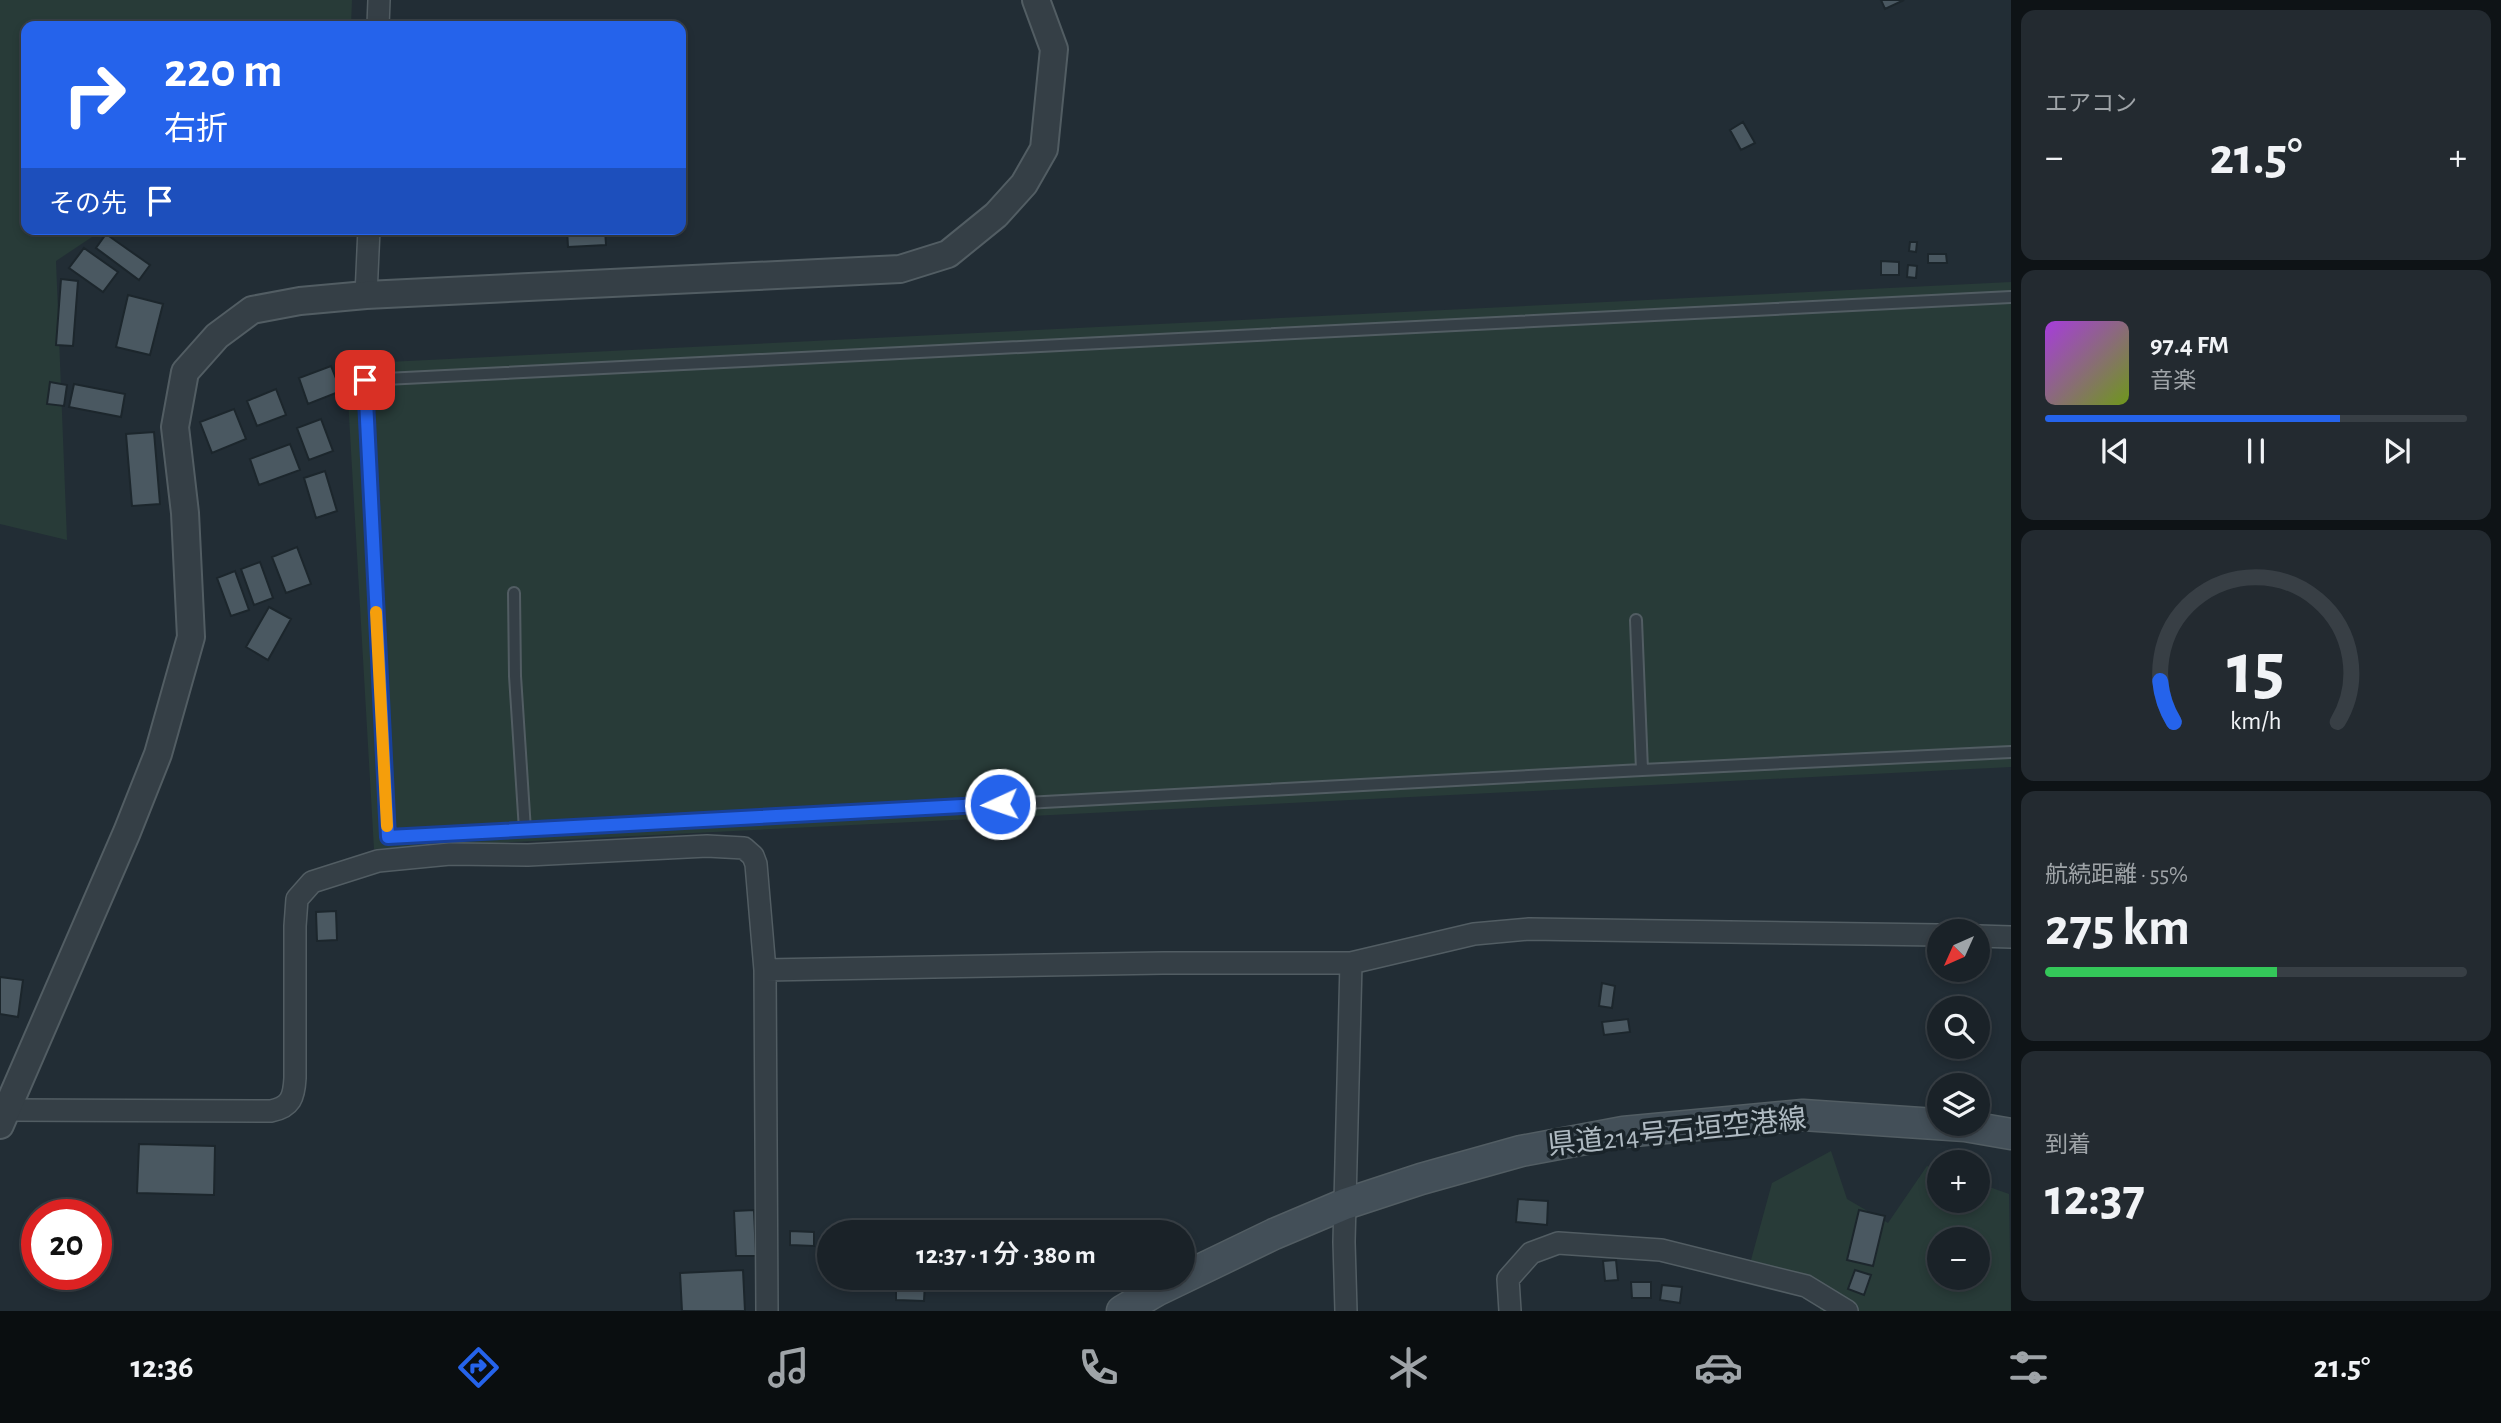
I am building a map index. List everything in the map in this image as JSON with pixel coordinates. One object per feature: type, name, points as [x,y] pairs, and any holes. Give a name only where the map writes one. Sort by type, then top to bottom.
[{"type":"main road","name":"県道214号石垣空港線","points":[[1122,1311],[1156,1291],[1274,1234],[1345,1204],[1521,1151],[1623,1132],[1803,1115],[1965,1126],[2011,1134]]},
{"type":"street","points":[[378,21],[379,0]]},
{"type":"street","points":[[767,1311],[765,970],[756,864],[744,848],[707,846],[528,855],[450,854],[379,861],[312,881],[297,900],[295,1078],[293,1098],[288,1105],[271,1111],[3,1117],[153,767],[191,637],[184,513],[175,427],[185,372],[217,336],[252,310],[300,301],[366,295],[900,270],[948,254],[996,215],[1024,184],[1044,149],[1054,49],[1036,0]]},
{"type":"street","points":[[366,295],[369,235]]},
{"type":"street","points":[[765,970],[1163,963],[1352,963],[1474,934],[1529,929],[1927,935]]},
{"type":"street","points":[[1990,936],[2011,937]]},
{"type":"street","points":[[1346,1311],[1345,1204],[1352,963]]},
{"type":"street","points":[[1510,1311],[1508,1279],[1531,1253],[1558,1243],[1661,1250],[1806,1286],[1847,1311]]},
{"type":"lane","points":[[2011,297],[365,380],[388,837],[2011,752]]},
{"type":"lane","points":[[514,593],[515,676],[525,830]]},
{"type":"lane","points":[[1636,620],[1642,770]]},
{"type":"green space","points":[[0,0],[352,0],[351,21],[21,21],[21,235],[95,235],[56,261],[67,540],[0,524]]},
{"type":"green space","points":[[2011,282],[2011,767],[374,849],[346,364]]},
{"type":"green space","points":[[1831,1151],[1847,1199],[1888,1223],[1927,1166],[1927,1213],[1990,1213],[1990,1187],[2009,1194],[2011,1311],[1820,1311],[1818,1282],[1751,1260],[1772,1183]]},
{"type":"building","points":[[1881,0],[1904,0],[1885,9]]},
{"type":"building","points":[[1743,122],[1755,143],[1741,150],[1730,130]]},
{"type":"building","points":[[107,235],[150,265],[139,280],[96,248]]},
{"type":"building","points":[[567,235],[605,235],[606,245],[568,247]]},
{"type":"building","points":[[1910,242],[1917,242],[1916,252],[1909,251]]},
{"type":"building","points":[[84,248],[118,272],[103,292],[69,268]]},
{"type":"building","points":[[1928,254],[1946,254],[1947,263],[1928,263]]},
{"type":"building","points":[[1881,261],[1899,262],[1899,275],[1881,275]]},
{"type":"building","points":[[1908,265],[1917,266],[1916,278],[1907,277]]},
{"type":"building","points":[[61,279],[78,281],[73,346],[56,345]]},
{"type":"building","points":[[128,295],[163,304],[150,355],[116,347]]},
{"type":"building","points":[[331,366],[341,391],[308,404],[299,378]]},
{"type":"building","points":[[50,382],[67,385],[64,406],[47,404]]},
{"type":"building","points":[[74,384],[125,394],[121,417],[69,407]]},
{"type":"building","points":[[276,389],[286,415],[257,426],[247,401]]},
{"type":"building","points":[[234,409],[246,439],[212,453],[200,422]]},
{"type":"building","points":[[321,419],[333,451],[309,460],[297,428]]},
{"type":"building","points":[[154,432],[160,504],[132,506],[126,434]]},
{"type":"building","points":[[290,444],[300,470],[259,485],[250,459]]},
{"type":"building","points":[[325,471],[337,511],[316,518],[304,478]]},
{"type":"building","points":[[297,547],[311,584],[286,593],[272,557]]},
{"type":"building","points":[[260,562],[273,598],[254,605],[241,569]]},
{"type":"building","points":[[235,571],[249,610],[231,616],[217,578]]},
{"type":"building","points":[[269,607],[291,619],[268,660],[246,647]]},
{"type":"building","points":[[336,911],[337,940],[317,941],[316,912]]},
{"type":"building","points":[[0,977],[23,980],[18,1017],[0,1014]]},
{"type":"building","points":[[1602,983],[1615,986],[1612,1008],[1599,1006]]},
{"type":"building","points":[[1628,1019],[1630,1032],[1604,1035],[1602,1022]]},
{"type":"building","points":[[139,1144],[215,1146],[214,1195],[137,1193]]},
{"type":"building","points":[[1518,1199],[1548,1201],[1547,1225],[1516,1222]]},
{"type":"building","points":[[754,1210],[756,1256],[736,1256],[734,1211]]},
{"type":"building","points":[[1859,1210],[1885,1216],[1873,1266],[1847,1260]]},
{"type":"building","points":[[790,1231],[814,1232],[814,1246],[790,1245]]},
{"type":"building","points":[[1616,1260],[1618,1280],[1605,1281],[1603,1261]]},
{"type":"building","points":[[743,1270],[745,1311],[682,1311],[680,1273]]},
{"type":"building","points":[[1855,1270],[1871,1275],[1864,1295],[1848,1289]]},
{"type":"building","points":[[1631,1282],[1651,1282],[1651,1298],[1632,1298]]},
{"type":"building","points":[[1662,1285],[1682,1287],[1680,1303],[1660,1300]]},
{"type":"building","points":[[896,1290],[925,1290],[924,1301],[896,1300]]},
{"type":"slow traffic","points":[[376,612],[387,826]]},
{"type":"route","points":[[365,380],[388,837],[1000,804]]}]
